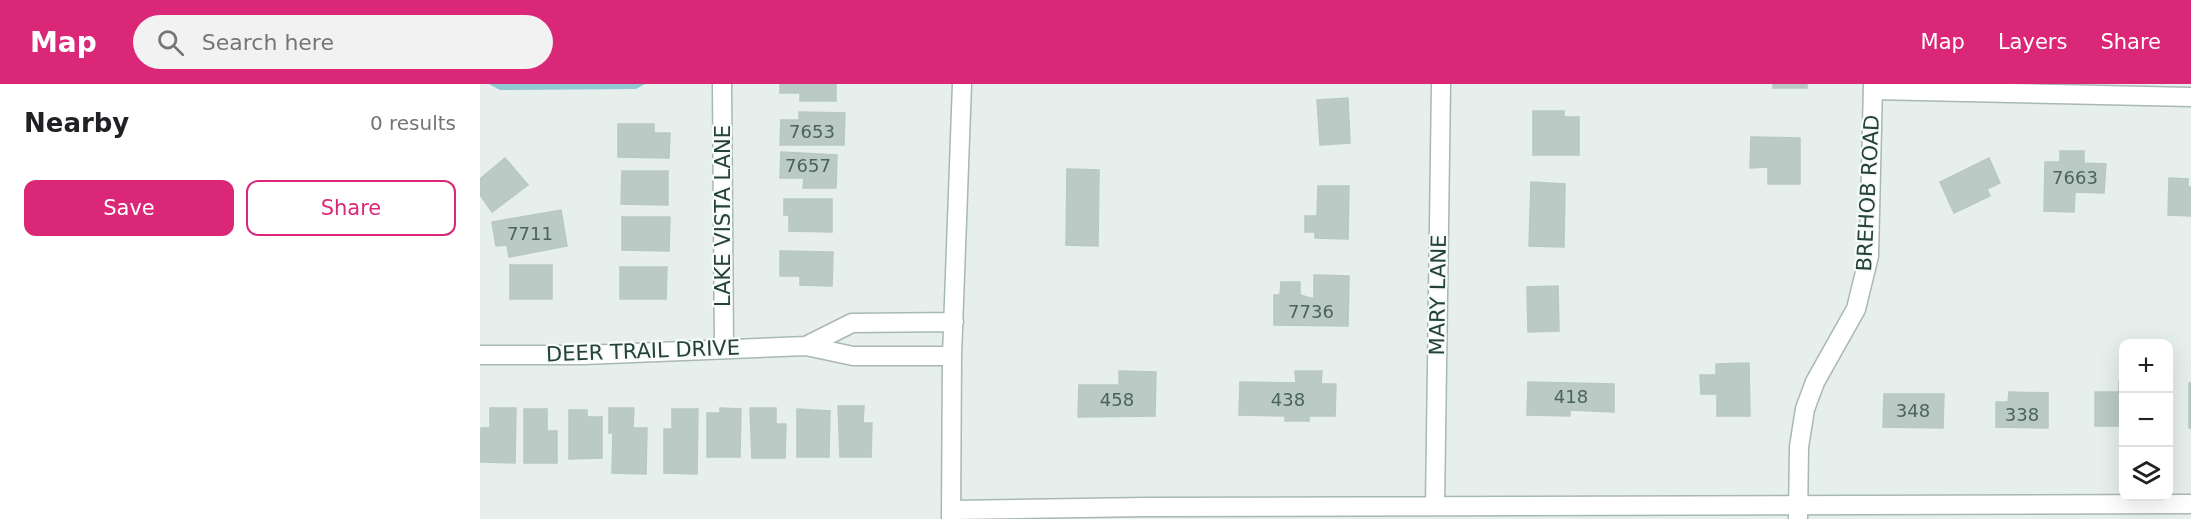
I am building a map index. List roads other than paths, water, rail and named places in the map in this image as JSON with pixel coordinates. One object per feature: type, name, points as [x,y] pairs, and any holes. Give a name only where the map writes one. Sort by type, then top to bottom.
[{"type":"street","name":"LAKE VISTA LANE","points":[[722,84],[724,349]]},
{"type":"street","points":[[962,84],[952,356],[952,514],[1435,506],[1798,512],[2191,504]]},
{"type":"street","name":"MARY LANE","points":[[1435,506],[1441,84]]},
{"type":"street","points":[[1873,87],[2191,97]]},
{"type":"street","name":"BREHOB ROAD","points":[[1798,512],[1799,447],[1805,409],[1815,382],[1856,309],[1866,277],[1871,232],[1873,87]]},
{"type":"street","points":[[806,346],[852,323],[954,322]]},
{"type":"street","name":"DEER TRAIL DRIVE","points":[[480,355],[583,355],[806,346]]},
{"type":"street","points":[[806,346],[853,356],[952,356]]},
{"type":"water","points":[[489,84],[645,84],[636,89],[500,90]]}]
